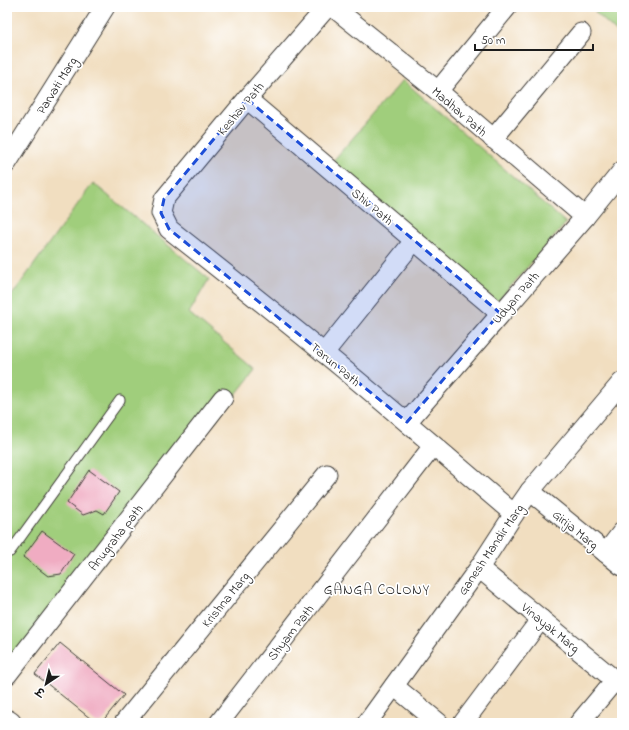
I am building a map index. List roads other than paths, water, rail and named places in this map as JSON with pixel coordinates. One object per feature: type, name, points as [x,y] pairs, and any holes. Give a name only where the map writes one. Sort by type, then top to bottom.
[{"type":"street","name":"Keshav Path","points":[[161,213],[164,199],[247,99],[327,7]]},
{"type":"street","name":"Madhav Path","points":[[333,7],[438,91],[585,217]]},
{"type":"street","points":[[438,91],[507,7]]},
{"type":"street","name":"Parvati Marg","points":[[9,155],[97,10]]},
{"type":"street","points":[[493,139],[581,32]]},
{"type":"street","name":"Shiv Path","points":[[247,99],[500,314]]},
{"type":"street","name":"Udyan Path","points":[[407,422],[585,217],[618,184]]},
{"type":"street","name":"Tarun Path","points":[[161,213],[170,229],[324,353],[514,514]]},
{"type":"street","points":[[324,353],[414,241]]},
{"type":"street","name":"Ganesh Mandir Marg","points":[[367,723],[479,568],[530,491],[622,382]]},
{"type":"street","name":"Anugraha path","points":[[7,675],[222,398]]},
{"type":"street","name":"Shyam Path","points":[[219,723],[434,446]]},
{"type":"street","name":"Krishna Marg","points":[[124,723],[326,474]]},
{"type":"street","name":"Girija Marg","points":[[530,491],[622,566]]},
{"type":"street","points":[[606,553],[622,532]]},
{"type":"street","name":"Vinayak Marg","points":[[479,568],[618,683]]},
{"type":"street","points":[[463,723],[541,619]]},
{"type":"street","points":[[580,723],[618,683]]},
{"type":"street","points":[[394,686],[439,723]]},
{"type":"lane","points":[[7,553],[10,552],[120,400]]},
{"type":"district","name":"GANGA COLONY","points":[[377,589]]}]
